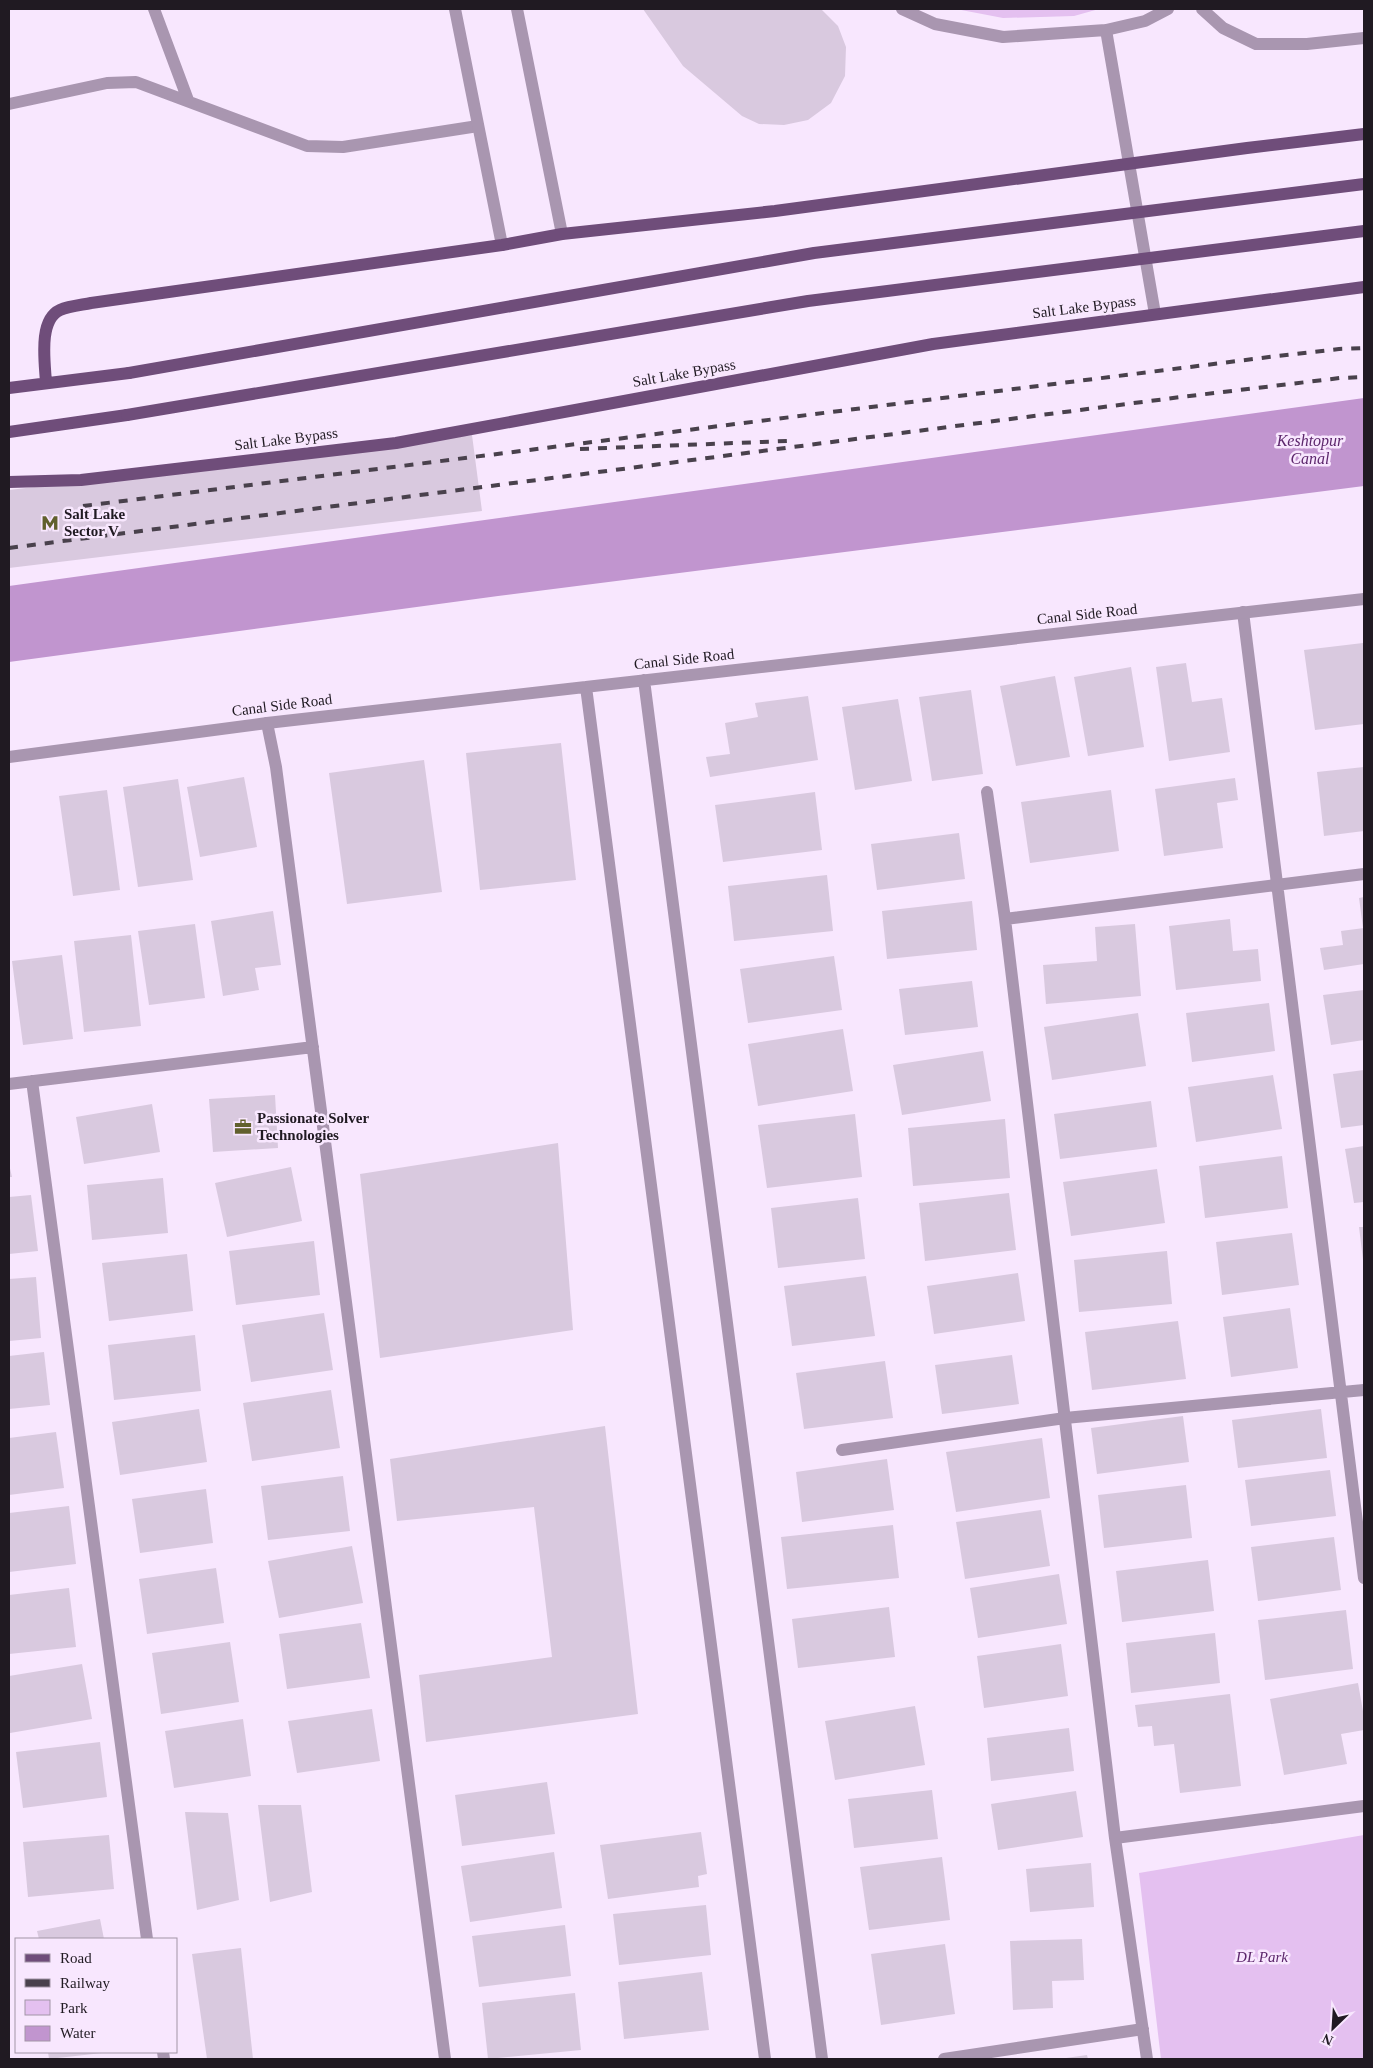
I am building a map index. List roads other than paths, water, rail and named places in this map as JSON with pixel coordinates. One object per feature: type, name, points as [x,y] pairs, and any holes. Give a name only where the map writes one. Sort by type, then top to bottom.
[{"type":"main road","points":[[46,383],[44,345],[46,328],[52,315],[61,309],[502,245],[562,234],[775,211],[1364,134]]},
{"type":"main road","points":[[9,388],[129,373],[814,253],[1364,184]]},
{"type":"main road","points":[[9,432],[127,415],[808,301],[1364,231]]},
{"type":"main road","name":"Salt Lake Bypass","points":[[9,482],[81,480],[396,443],[933,344],[1364,287]]},
{"type":"street","points":[[154,9],[188,100]]},
{"type":"street","points":[[455,9],[502,245]]},
{"type":"street","points":[[517,9],[562,234]]},
{"type":"street","points":[[902,9],[935,24],[1003,38],[1106,30],[1145,21],[1168,9]]},
{"type":"street","points":[[1202,9],[1223,28],[1256,44],[1307,44],[1364,38]]},
{"type":"street","points":[[1106,30],[1155,314]]},
{"type":"street","points":[[9,104],[107,83],[136,82],[307,146],[344,147],[478,126]]},
{"type":"street","name":"Canal Side Road","points":[[9,757],[267,723],[1364,599]]},
{"type":"street","points":[[1243,612],[1364,1578]]},
{"type":"street","points":[[644,680],[822,2059]]},
{"type":"street","points":[[586,687],[765,2059]]},
{"type":"street","points":[[267,723],[276,766],[445,2059]]},
{"type":"street","points":[[987,792],[1005,919],[1115,1838],[1147,2059]]},
{"type":"street","points":[[1005,919],[1364,874]]},
{"type":"street","points":[[9,1084],[312,1047]]},
{"type":"street","points":[[32,1081],[148,1938]]},
{"type":"street","points":[[842,1450],[1065,1418],[1364,1390]]},
{"type":"street","points":[[1115,1838],[1364,1806]]},
{"type":"street","points":[[944,2059],[1143,2029]]},
{"type":"water","name":"Keshtopur Canal","points":[[1364,398],[1364,486],[498,596],[9,662],[9,586]]},
{"type":"railway","points":[[83,506],[1277,356],[1364,348]]},
{"type":"railway","points":[[9,548],[1181,397],[1340,378],[1364,377]]},
{"type":"railway","points":[[580,449],[787,441]]},
{"type":"place","name":"Salt Lake Sector V","points":[[50,523]]},
{"type":"place","name":"Passionate Solver Technologies","points":[[243,1127]]},
{"type":"park label","name":"DL Park","points":[[1262,1957]]}]
